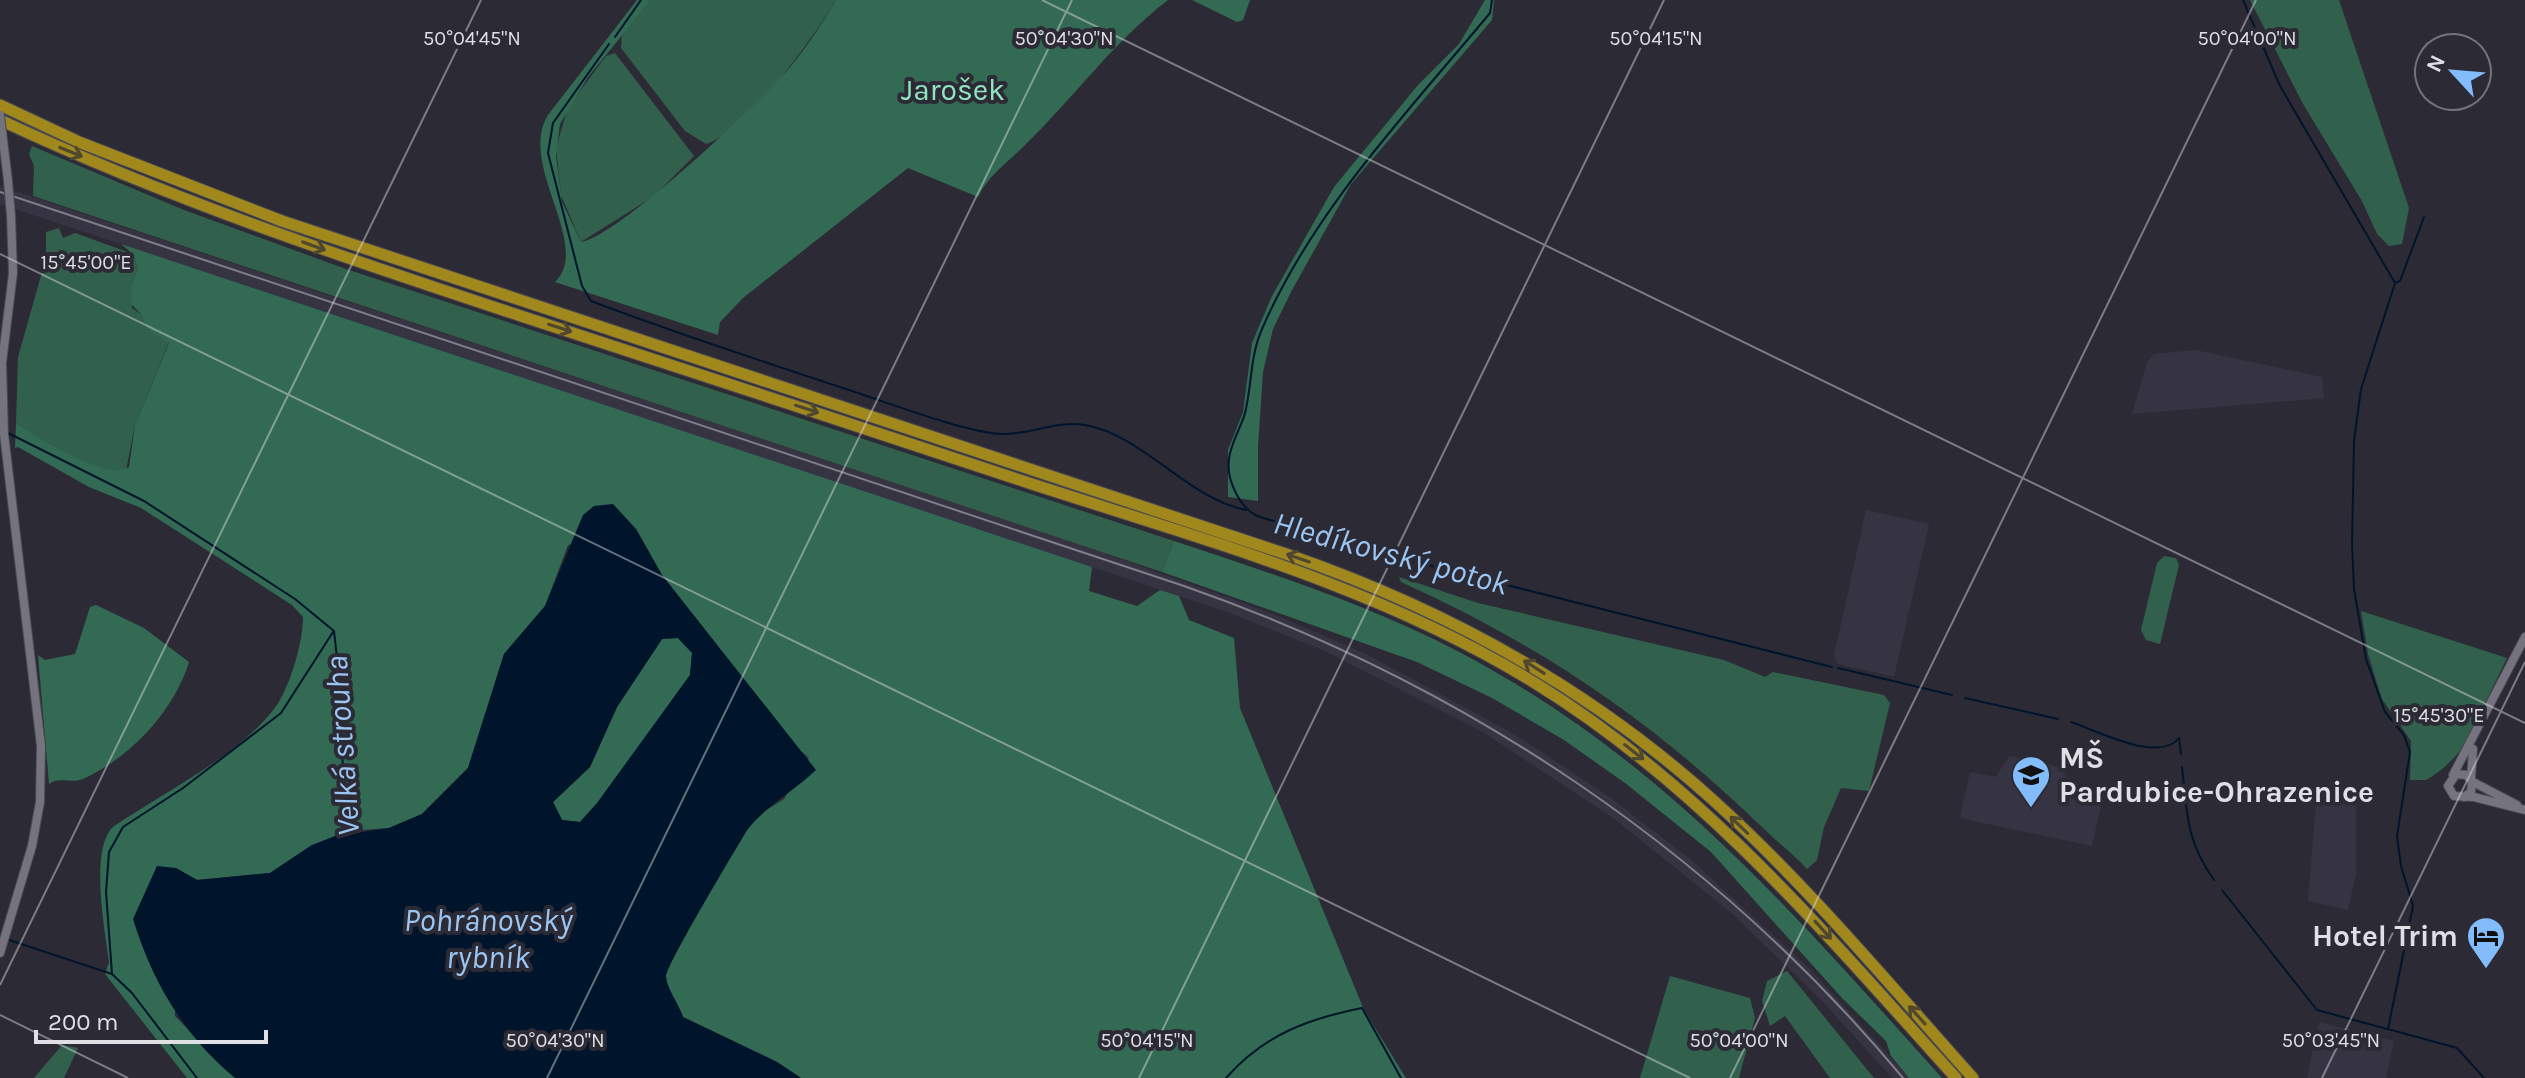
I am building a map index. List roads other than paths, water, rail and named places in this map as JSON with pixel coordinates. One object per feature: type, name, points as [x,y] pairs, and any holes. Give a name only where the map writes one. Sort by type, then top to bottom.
[{"type":"highway","points":[[0,105],[165,177],[282,221],[1298,558],[1392,594],[1456,624],[1511,653],[1587,701],[1703,791],[1780,865],[1973,1078]]},
{"type":"highway","points":[[0,117],[188,200],[350,259],[1269,562],[1427,624],[1545,690],[1670,780],[1772,876],[1956,1078]]},
{"type":"street","points":[[0,117],[14,260],[2,363],[3,430],[41,746],[40,802],[32,846],[1,949]]},
{"type":"street","points":[[2525,637],[2485,718],[2449,781],[2449,791],[2456,798],[2525,810]]},
{"type":"street","points":[[2464,797],[2471,792],[2472,752],[2485,718]]},
{"type":"street","points":[[2453,775],[2462,773],[2480,789],[2525,810]]},
{"type":"water","name":"Pohránovský rybník","points":[[613,504],[636,529],[662,575],[816,770],[747,830],[688,931],[666,977],[683,1017],[777,1062],[801,1078],[235,1078],[185,1026],[160,985],[141,942],[133,919],[157,866],[176,868],[197,880],[270,873],[312,845],[335,836],[389,828],[422,814],[468,768],[504,654],[545,606],[583,515],[594,506]],"holes":[[[678,638],[692,653],[690,675],[597,803],[580,822],[562,820],[553,802],[590,767],[617,707],[662,639]]]},
{"type":"waterway","points":[[615,37],[641,0]]},
{"type":"waterway","name":"Hledíkovský potok","points":[[1492,0],[1490,13],[1335,202],[1283,285],[1258,339],[1245,413],[1230,453],[1230,475],[1235,492],[1257,516],[1360,548],[1832,667]]},
{"type":"waterway","points":[[2243,0],[2280,86],[2395,283],[2361,389],[2354,441],[2352,544],[2354,589],[2366,659],[2385,712],[2404,735],[2410,752],[2397,836],[2401,866],[2413,906],[2388,1029],[2457,1048],[2484,1078]]},
{"type":"waterway","points":[[609,44],[553,123],[548,153],[582,286],[591,301],[969,429],[1012,434],[1074,424],[1106,431],[1146,453],[1204,493],[1246,510]]},
{"type":"waterway","points":[[2395,283],[2400,281],[2424,217]]},
{"type":"waterway","name":"Velká strouha","points":[[8,433],[144,501],[295,599],[334,631],[340,685],[345,833]]},
{"type":"waterway","points":[[197,1078],[132,993],[112,974],[106,892],[109,852],[123,827],[183,788],[281,713],[333,632]]},
{"type":"waterway","name":"Hledíkovský potok","points":[[1838,668],[1952,695]]},
{"type":"waterway","name":"Hledíkovský potok","points":[[1965,698],[2058,719]]},
{"type":"waterway","name":"Hledíkovský potok","points":[[2071,722],[2143,746],[2157,748],[2170,745],[2179,738],[2181,754]]},
{"type":"waterway","name":"Hledíkovský potok","points":[[2182,767],[2193,839],[2214,880]]},
{"type":"waterway","name":"Hledíkovský potok","points":[[2222,890],[2317,1010],[2387,1029]]},
{"type":"waterway","points":[[9,940],[112,974]]},
{"type":"waterway","name":"Velká strouha","points":[[1226,1078],[1256,1050],[1288,1031],[1362,1008],[1401,1078]]},
{"type":"railway","points":[[0,192],[1184,586],[1287,626],[1388,672],[1484,725],[1577,783],[1666,848],[1750,919],[1829,995],[1903,1078]]},
{"type":"place","name":"MŠ Pardubice-Ohrazenice","points":[[2031,809]]},
{"type":"place","name":"Hotel Trim","points":[[2486,970]]},
{"type":"park label","name":"Jarošek","points":[[953,90]]}]
